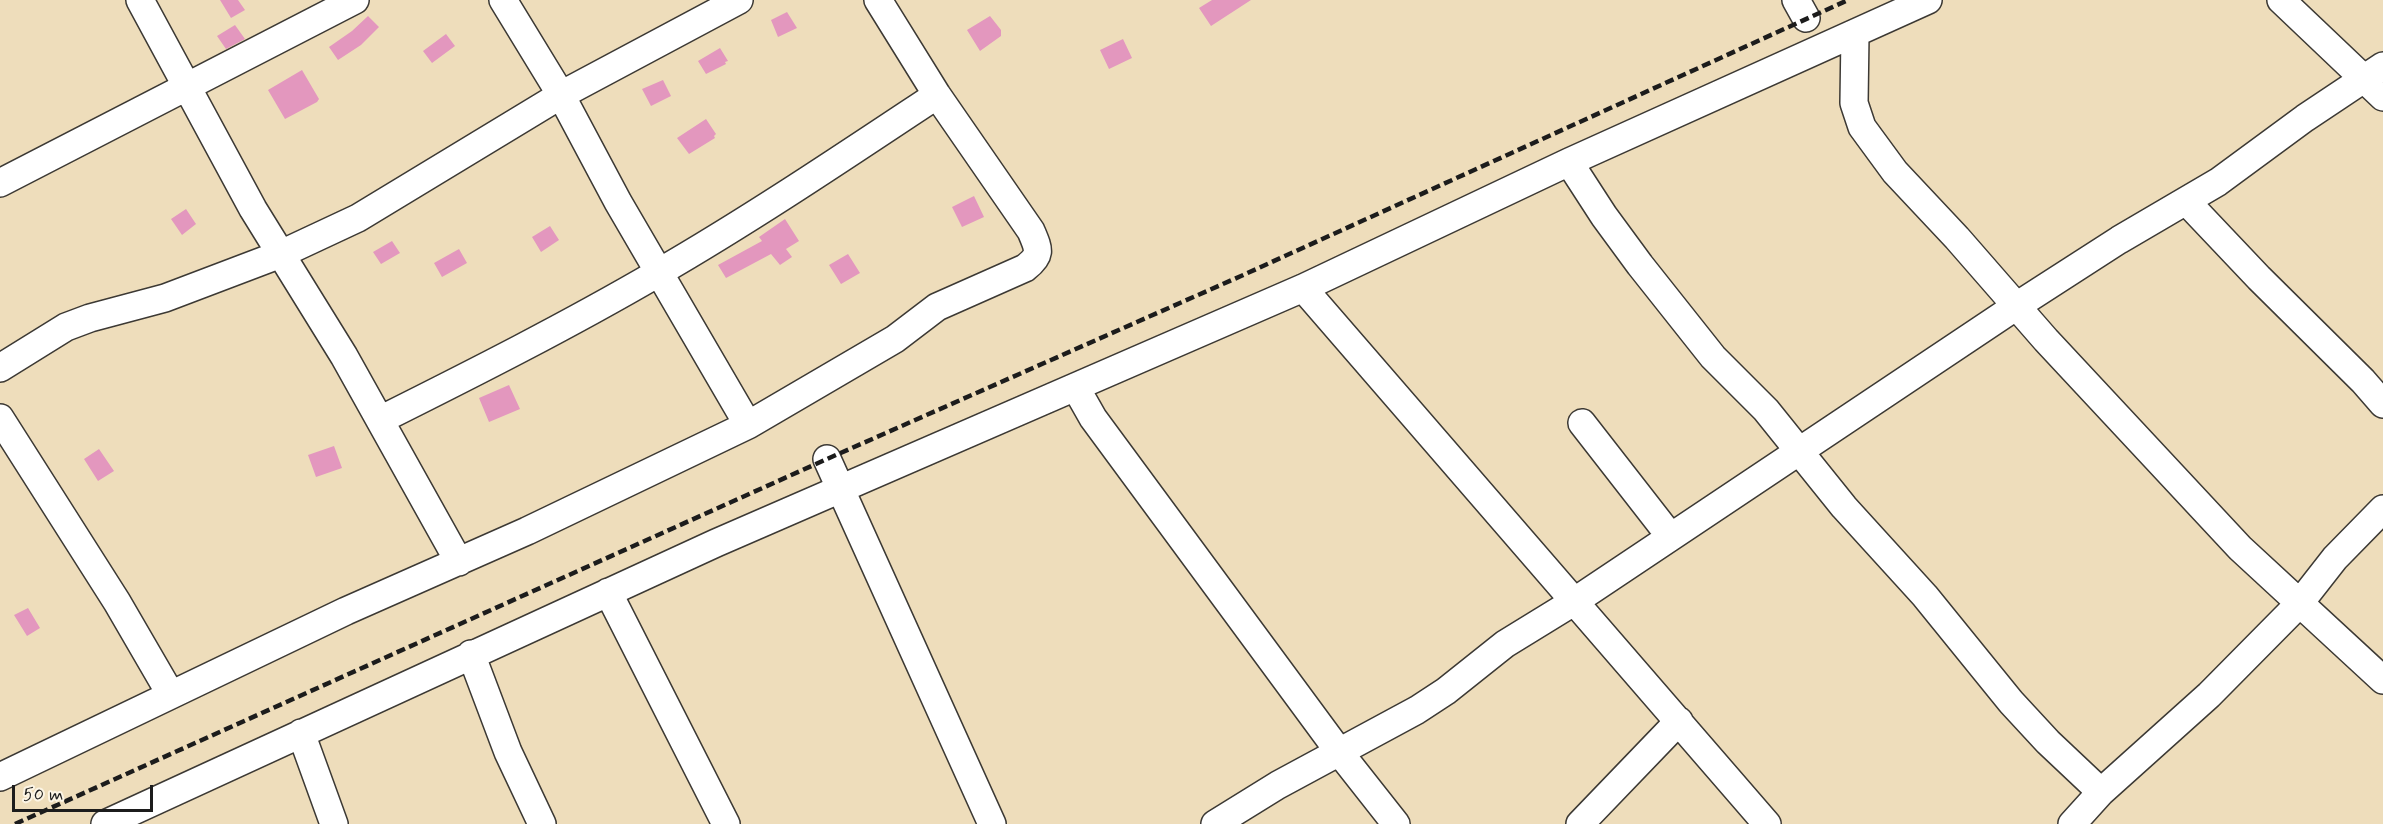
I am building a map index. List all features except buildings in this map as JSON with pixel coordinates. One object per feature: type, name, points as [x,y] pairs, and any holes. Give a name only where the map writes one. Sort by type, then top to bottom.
[{"type":"street","points":[[140,0],[253,209],[344,356],[459,562]]},
{"type":"street","points":[[0,183],[354,0]]},
{"type":"street","points":[[503,0],[561,95],[618,202],[748,424]]},
{"type":"street","points":[[0,368],[66,327],[90,318],[165,298],[281,254],[358,218],[561,95],[739,0]]},
{"type":"street","points":[[0,777],[346,611],[459,562],[748,424],[895,339],[937,307],[1025,268],[1035,260],[1038,248],[1032,231],[937,94],[878,0]]},
{"type":"street","points":[[115,822],[471,654],[841,488],[1303,288],[1569,162],[1928,0]]},
{"type":"street","points":[[1215,824],[1278,785],[1417,710],[1446,691],[1505,644],[1575,601],[2015,307],[2119,240],[2218,182],[2305,118],[2377,81],[2281,0]]},
{"type":"street","points":[[1855,34],[1854,103],[1862,127],[1895,172],[1957,238],[2015,307],[2240,548],[2383,680]]},
{"type":"street","points":[[380,420],[544,337],[660,272],[807,181],[937,94]]},
{"type":"street","points":[[1569,162],[1604,216],[1713,357],[1748,391],[1799,450],[1844,507],[1925,596],[2011,702],[2048,742],[2101,792]]},
{"type":"street","points":[[2186,201],[2259,279],[2363,381],[2383,404]]},
{"type":"street","points":[[1303,288],[1767,824]]},
{"type":"street","points":[[1076,388],[1093,418],[1340,753],[1396,824]]},
{"type":"street","points":[[0,418],[117,602],[171,695]]},
{"type":"street","points":[[1582,423],[1670,536]]},
{"type":"street","points":[[826,459],[992,824]]},
{"type":"street","points":[[2072,824],[2101,792],[2210,695],[2299,604],[2335,558],[2383,509]]},
{"type":"street","points":[[608,592],[726,824]]},
{"type":"street","points":[[471,654],[508,752],[542,824]]},
{"type":"street","points":[[1580,824],[1679,721]]},
{"type":"street","points":[[302,732],[334,824]]},
{"type":"railway","points":[[15,824],[827,459],[1241,276],[1848,0]]}]
